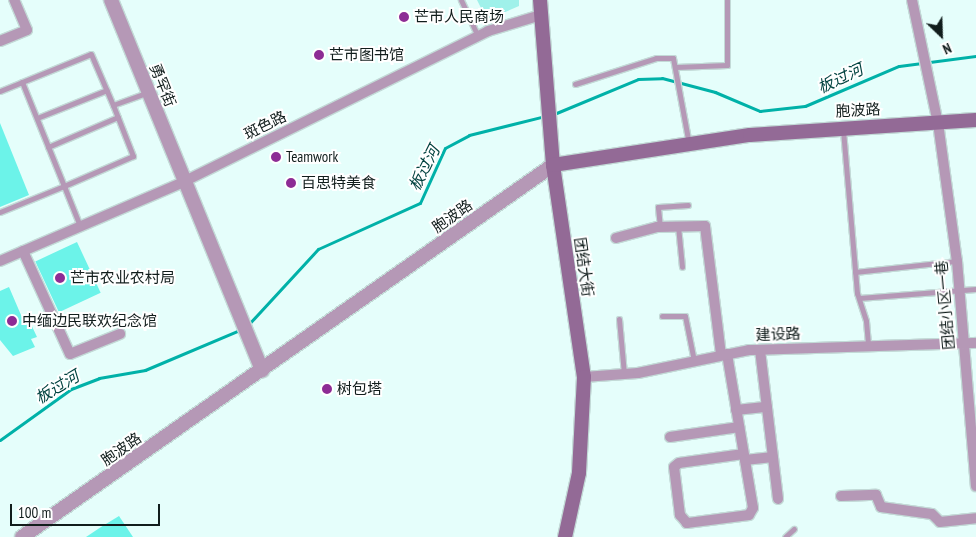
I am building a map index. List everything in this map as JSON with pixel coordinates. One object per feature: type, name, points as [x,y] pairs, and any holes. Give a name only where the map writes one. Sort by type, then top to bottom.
[{"type":"main road","name":"团结大街","points":[[540,0],[545,92],[553,165],[584,377],[579,473],[565,537]]},
{"type":"main road","name":"胞波路","points":[[553,165],[689,144],[842,127],[976,120]]},
{"type":"street","points":[[0,41],[27,30],[14,0]]},
{"type":"street","name":"勇罕街","points":[[111,0],[183,182],[262,370]]},
{"type":"street","name":"团结小区一巷","points":[[912,0],[926,76],[938,123],[957,261],[964,344],[972,388],[976,486]]},
{"type":"street","name":"斑色路","points":[[0,261],[183,182],[478,36],[541,15]]},
{"type":"street","name":"胞波路","points":[[22,537],[553,165]]},
{"type":"street","points":[[616,238],[660,227],[678,225],[705,226],[724,355],[736,410],[744,457],[752,508],[749,515],[686,523],[680,515],[674,468],[679,463],[744,457],[773,457]]},
{"type":"street","points":[[23,251],[70,354],[120,334]]},
{"type":"street","name":"建设路","points":[[584,377],[624,374],[760,350],[976,343]]},
{"type":"street","points":[[760,350],[778,499]]},
{"type":"street","points":[[736,410],[767,407]]},
{"type":"street","points":[[670,437],[739,427]]},
{"type":"street","points":[[841,496],[876,494],[881,507],[932,514],[940,522],[976,518]]},
{"type":"lane","points":[[461,0],[478,36]]},
{"type":"lane","points":[[676,69],[727,65],[727,0]]},
{"type":"lane","points":[[0,90],[91,54],[133,156],[0,212]]},
{"type":"lane","points":[[575,84],[656,58],[673,58],[689,144]]},
{"type":"lane","points":[[22,82],[80,226]]},
{"type":"lane","points":[[37,118],[107,90]]},
{"type":"lane","points":[[113,105],[148,92]]},
{"type":"lane","points":[[48,146],[118,117]]},
{"type":"lane","points":[[842,127],[855,272],[868,346]]},
{"type":"lane","points":[[660,227],[658,207],[688,205]]},
{"type":"lane","points":[[678,225],[682,267]]},
{"type":"lane","points":[[855,272],[957,261]]},
{"type":"lane","points":[[859,298],[976,289]]},
{"type":"lane","points":[[662,316],[685,316],[694,361]]},
{"type":"lane","points":[[619,320],[624,374]]},
{"type":"lane","points":[[785,537],[794,529]]},
{"type":"shaded area","points":[[477,0],[519,0],[519,6],[487,20]]},
{"type":"building","points":[[0,123],[29,195],[0,207]]},
{"type":"building","name":"芒市农业农村局","points":[[77,242],[101,293],[59,312],[35,261]]},
{"type":"building","name":"中缅边民联欢纪念馆","points":[[9,287],[24,322],[29,320],[37,337],[31,339],[35,347],[13,356],[0,340],[0,291]]},
{"type":"building","points":[[119,516],[133,537],[86,537],[101,527]]},
{"type":"waterway","name":"板过河","points":[[554,114],[638,79],[662,78],[715,92],[760,111],[805,106],[899,66],[976,56]]},
{"type":"waterway","name":"板过河","points":[[247,326],[318,249],[420,203],[445,148],[469,135],[545,116]]},
{"type":"waterway","name":"板过河","points":[[0,440],[71,389],[99,378],[145,370],[242,329]]},
{"type":"place","name":"芒市人民商场","points":[[404,17]]},
{"type":"place","name":"芒市图书馆","points":[[319,55]]},
{"type":"place","name":"Teamwork","points":[[276,157]]},
{"type":"place","name":"百思特美食","points":[[291,183]]},
{"type":"place","name":"芒市农业农村局","points":[[60,278]]},
{"type":"place","name":"中缅边民联欢纪念馆","points":[[12,321]]},
{"type":"place","name":"树包塔","points":[[327,389]]}]
